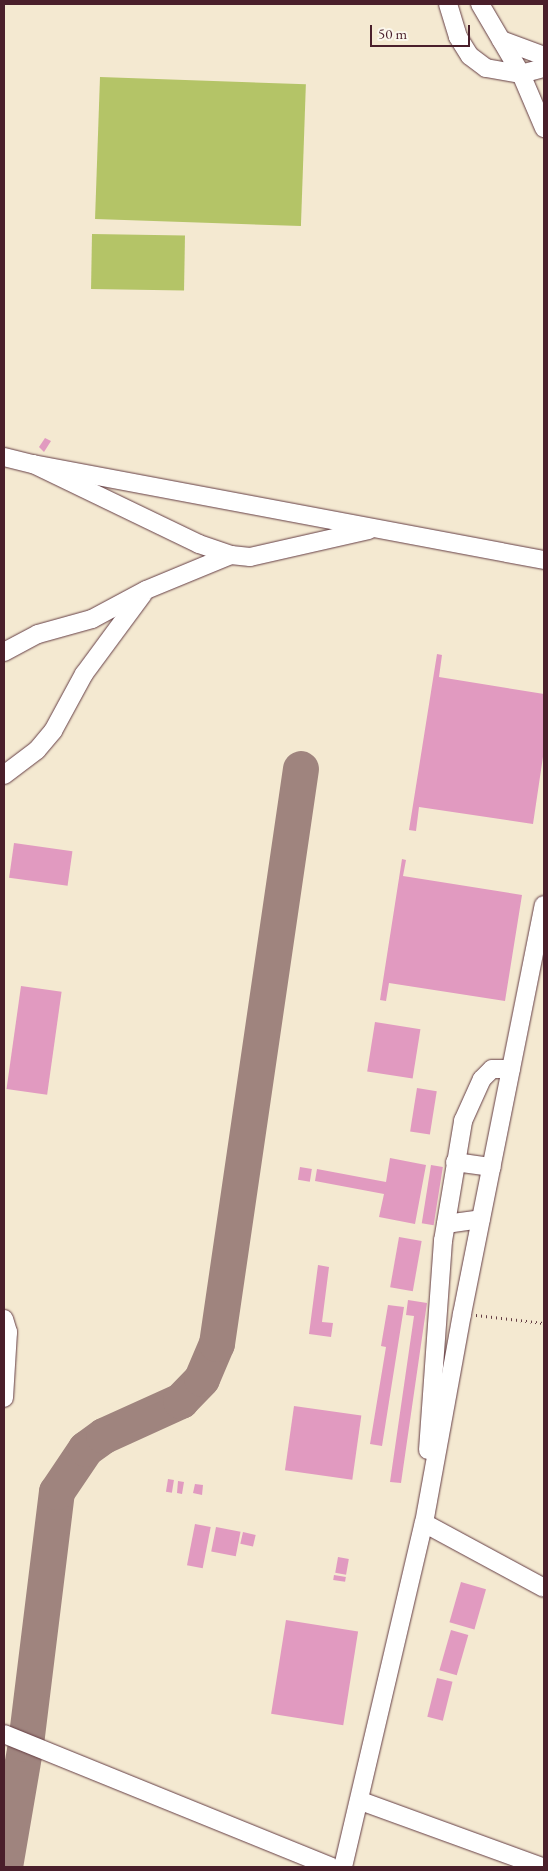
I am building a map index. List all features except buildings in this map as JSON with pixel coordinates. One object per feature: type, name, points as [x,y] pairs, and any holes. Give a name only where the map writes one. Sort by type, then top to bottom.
[{"type":"lane","points":[[448,4],[458,37],[470,56],[486,68],[520,74],[544,68]]},
{"type":"lane","points":[[480,4],[520,74],[544,128]]},
{"type":"lane","points":[[501,40],[544,56]]},
{"type":"lane","points":[[4,457],[544,560]]},
{"type":"lane","points":[[33,464],[199,544],[231,555],[250,557],[376,529]]},
{"type":"lane","points":[[4,652],[38,634],[92,619],[146,590],[231,555]]},
{"type":"lane","points":[[4,774],[37,750],[53,731],[73,692],[146,590]]},
{"type":"lane","points":[[343,1867],[361,1801],[424,1523],[462,1314],[544,905]]},
{"type":"lane","points":[[424,1523],[430,1408],[438,1343],[438,1293],[455,1162],[463,1121],[482,1079],[492,1069],[511,1069]]},
{"type":"lane","points":[[455,1162],[492,1167]]},
{"type":"lane","points":[[446,1224],[481,1219]]},
{"type":"lane","points":[[4,1319],[8,1332],[4,1398]]},
{"type":"lane","points":[[424,1523],[544,1588]]},
{"type":"lane","points":[[4,1734],[331,1867]]},
{"type":"lane","points":[[361,1801],[542,1867]]},
{"type":"path","points":[[462,1314],[544,1323]]},
{"type":"green space","points":[[100,77],[306,84],[301,226],[95,219]]},
{"type":"green space","points":[[92,234],[185,236],[184,291],[91,289]]},
{"type":"taxiway","points":[[5,1867],[26,1744],[57,1492],[86,1449],[104,1436],[181,1401],[202,1379],[217,1344],[301,769]]}]
